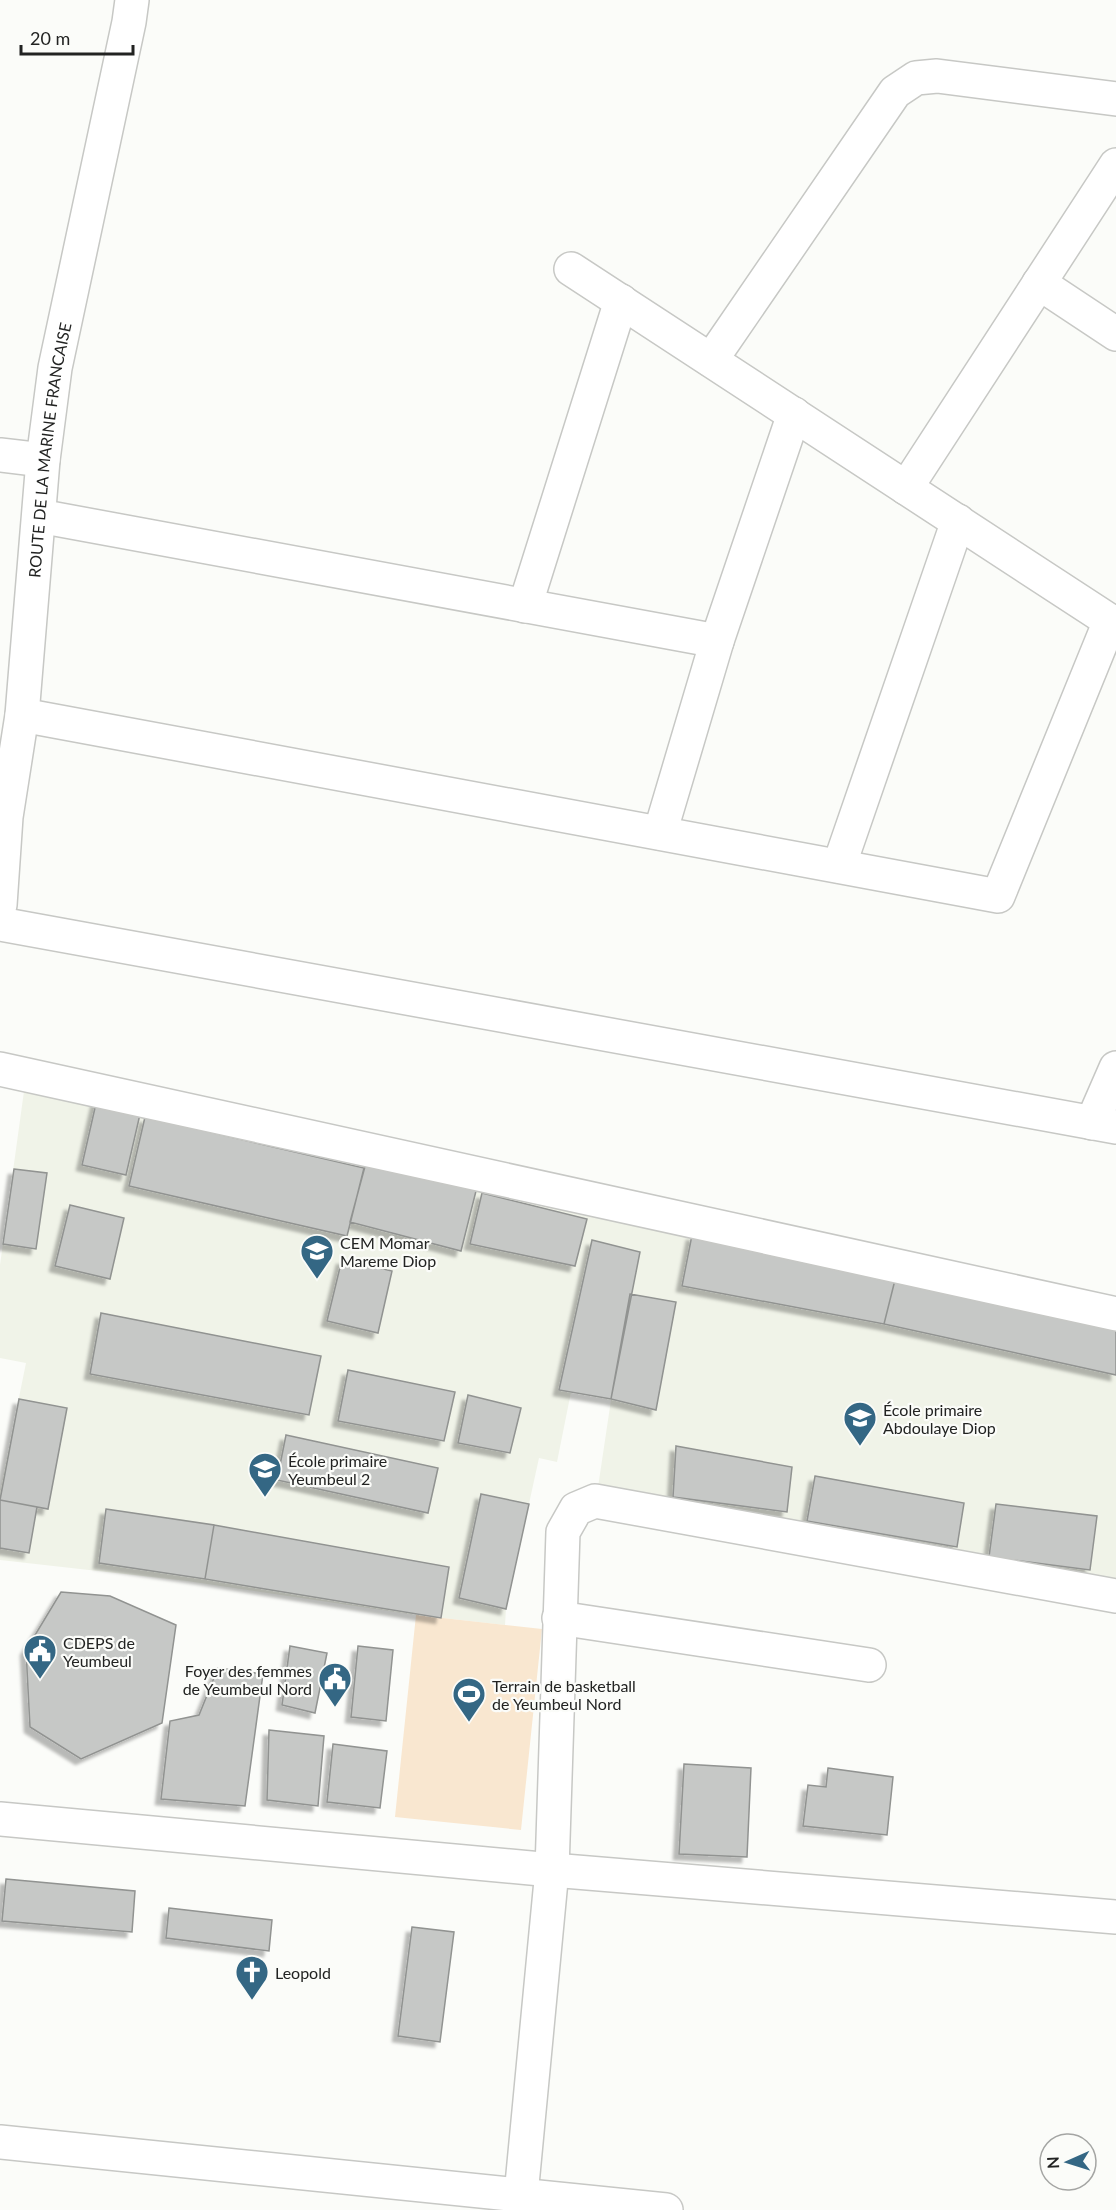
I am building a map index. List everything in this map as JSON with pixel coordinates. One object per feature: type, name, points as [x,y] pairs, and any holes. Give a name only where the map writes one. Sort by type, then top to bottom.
[{"type":"street","name":"ROUTE DE LA MARINE FRANCAISE","points":[[0,905],[3,816],[22,715],[43,460],[55,368],[123,7]]},
{"type":"street","points":[[711,360],[895,92],[916,78],[937,76],[1116,99]]},
{"type":"street","points":[[906,488],[1116,165]]},
{"type":"street","points":[[22,715],[998,896],[1113,623],[571,269]]},
{"type":"street","points":[[1039,283],[1116,334]]},
{"type":"street","points":[[525,606],[621,301]]},
{"type":"street","points":[[660,834],[717,641],[794,414]]},
{"type":"street","points":[[0,455],[43,460]]},
{"type":"street","points":[[39,516],[717,641]]},
{"type":"street","points":[[839,866],[958,521]]},
{"type":"street","points":[[0,924],[1104,1125],[1116,1068]]},
{"type":"street","points":[[0,1069],[1116,1314]]},
{"type":"street","points":[[521,2195],[552,1870],[562,1532],[576,1509],[595,1501],[1116,1596]]},
{"type":"street","points":[[559,1618],[869,1665]]},
{"type":"street","points":[[0,1819],[552,1870],[1116,1917]]},
{"type":"street","points":[[0,2142],[666,2210]]},
{"type":"shaded area","points":[[25,1084],[1116,1323],[1116,1589],[597,1494],[611,1400],[571,1392],[557,1462],[539,1458],[506,1609],[505,1625],[416,1615],[187,1581],[0,1560],[0,1491],[26,1363],[0,1358],[0,1265]]},
{"type":"shaded area","name":"Terrain de basketball de Yeumbeul Nord","points":[[416,1615],[542,1629],[521,1830],[395,1817]]},
{"type":"building","points":[[97,1099],[141,1110],[126,1175],[82,1165]]},
{"type":"building","points":[[145,1117],[364,1168],[347,1236],[129,1186]]},
{"type":"building","points":[[367,1159],[477,1187],[461,1251],[350,1222]]},
{"type":"building","points":[[14,1169],[47,1173],[36,1249],[3,1244]]},
{"type":"building","points":[[482,1193],[587,1219],[575,1266],[470,1244]]},
{"type":"building","points":[[70,1205],[124,1218],[110,1279],[55,1266]]},
{"type":"building","points":[[692,1235],[896,1276],[884,1324],[682,1286]]},
{"type":"building","points":[[592,1240],[640,1252],[611,1399],[559,1390]]},
{"type":"building","points":[[342,1259],[392,1271],[378,1333],[327,1321]]},
{"type":"building","points":[[896,1276],[1116,1323],[1116,1375],[884,1324]]},
{"type":"building","points":[[630,1294],[676,1302],[656,1410],[611,1399]]},
{"type":"building","points":[[101,1313],[321,1356],[309,1415],[90,1374]]},
{"type":"building","points":[[348,1370],[455,1392],[444,1441],[338,1421]]},
{"type":"building","points":[[468,1395],[521,1408],[510,1453],[458,1443]]},
{"type":"building","points":[[19,1399],[67,1408],[48,1509],[0,1500]]},
{"type":"building","points":[[286,1435],[438,1468],[428,1513],[277,1480]]},
{"type":"building","points":[[676,1446],[792,1467],[787,1512],[673,1497]]},
{"type":"building","points":[[815,1476],[964,1503],[957,1547],[807,1521]]},
{"type":"building","points":[[481,1494],[529,1504],[506,1609],[459,1598]]},
{"type":"building","points":[[0,1500],[37,1507],[29,1553],[0,1548]]},
{"type":"building","points":[[996,1504],[1097,1516],[1090,1570],[989,1557]]},
{"type":"building","points":[[106,1509],[214,1525],[205,1579],[99,1563]]},
{"type":"building","points":[[214,1525],[449,1567],[441,1618],[205,1579]]},
{"type":"building","points":[[61,1592],[110,1596],[176,1625],[162,1723],[81,1759],[30,1727],[26,1650]]},
{"type":"building","points":[[290,1646],[327,1653],[315,1713],[282,1705]]},
{"type":"building","points":[[358,1646],[393,1650],[386,1721],[351,1717]]},
{"type":"building","points":[[218,1668],[263,1674],[245,1806],[161,1799],[170,1721],[199,1715]]},
{"type":"building","points":[[269,1730],[324,1736],[318,1806],[267,1800]]},
{"type":"building","points":[[333,1744],[387,1751],[380,1808],[327,1802]]},
{"type":"building","points":[[684,1764],[751,1768],[747,1857],[679,1854]]},
{"type":"building","points":[[828,1768],[893,1777],[887,1835],[803,1826],[808,1785],[826,1787]]},
{"type":"building","points":[[6,1879],[135,1891],[132,1932],[2,1921]]},
{"type":"building","points":[[169,1908],[272,1920],[269,1951],[166,1938]]},
{"type":"building","points":[[412,1927],[454,1932],[440,2042],[398,2036]]},
{"type":"place","name":"CEM Momar Mareme Diop","points":[[317,1280]]},
{"type":"place","name":"École primaire Abdoulaye Diop","points":[[860,1447]]},
{"type":"place","name":"École primaire Yeumbeul 2","points":[[265,1498]]},
{"type":"place","name":"CDEPS de Yeumbeul","points":[[40,1680]]},
{"type":"place","name":"Foyer des femmes de Yeumbeul Nord","points":[[335,1708]]},
{"type":"place","name":"Terrain de basketball de Yeumbeul Nord","points":[[469,1723]]},
{"type":"place","name":"Leopold","points":[[252,2001]]}]
